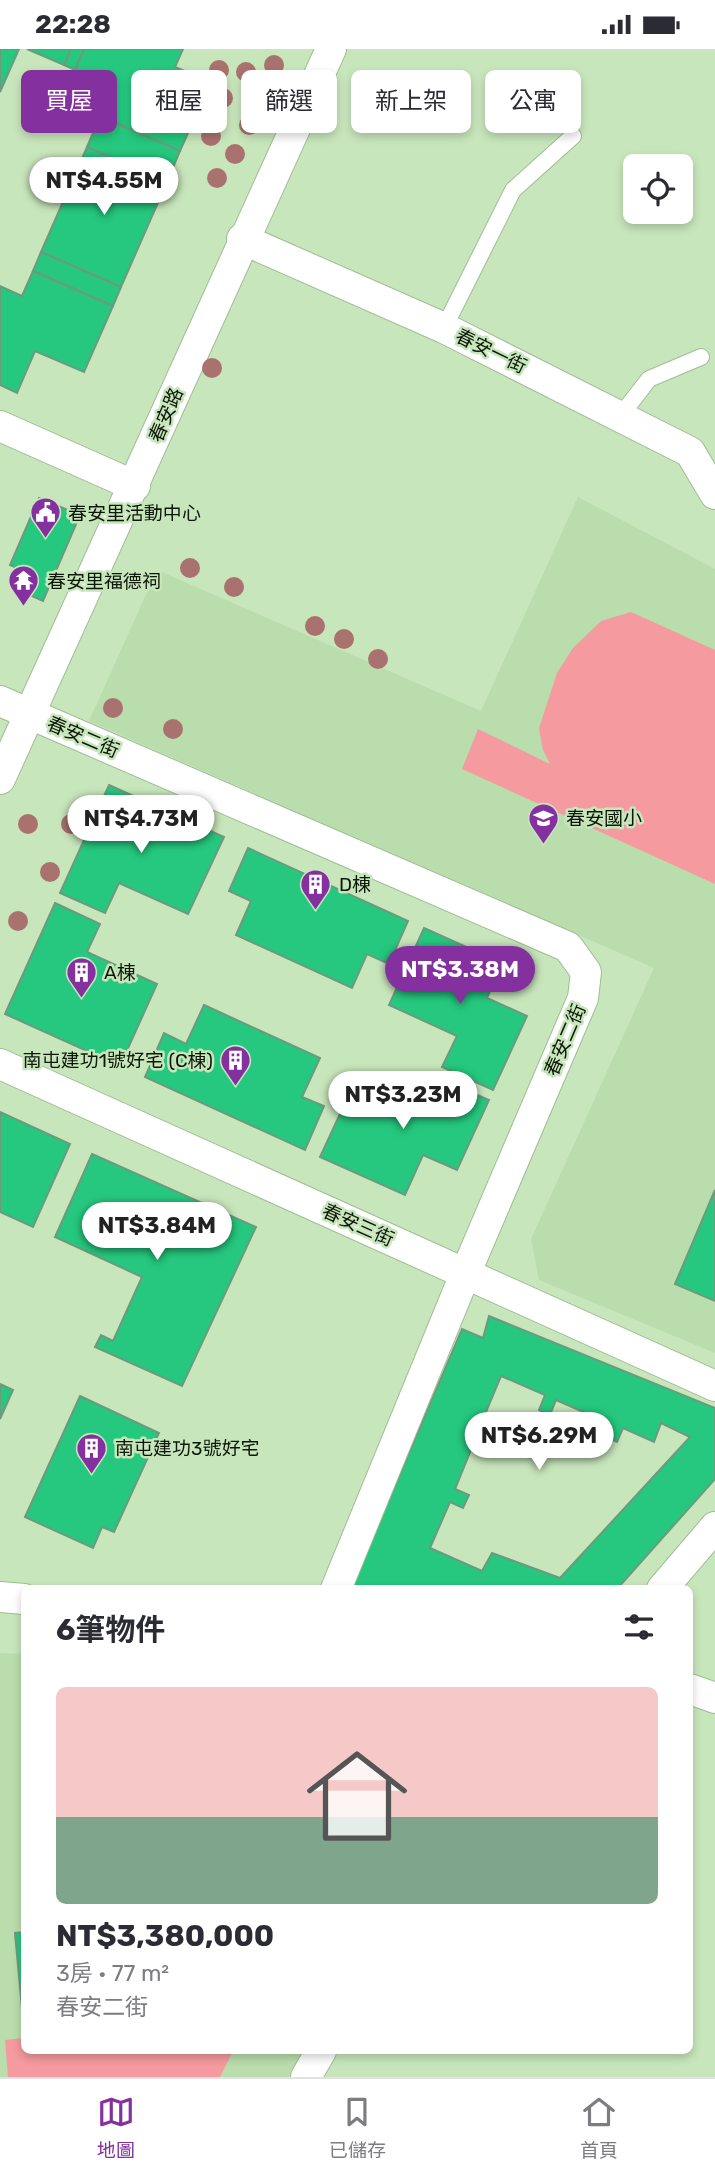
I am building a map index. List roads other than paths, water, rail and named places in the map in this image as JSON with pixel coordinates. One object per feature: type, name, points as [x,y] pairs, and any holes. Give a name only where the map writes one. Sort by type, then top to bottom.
[{"type":"street","name":"春安路","points":[[0,779],[135,485],[242,239],[331,49]]},
{"type":"street","name":"春安一街","points":[[242,239],[444,328],[690,452],[715,494]]},
{"type":"street","points":[[0,426],[135,485]]},
{"type":"street","name":"春安二街","points":[[0,701],[568,947],[586,972],[583,997],[338,1585]]},
{"type":"street","name":"春安三街","points":[[0,1064],[715,1386]]},
{"type":"street","points":[[665,1585],[715,1527]]},
{"type":"street","points":[[0,1597],[21,1599]]},
{"type":"street","points":[[693,1690],[715,1698]]},
{"type":"street","points":[[306,2077],[319,2054]]},
{"type":"lane","points":[[444,328],[513,190],[573,135]]},
{"type":"lane","points":[[621,415],[649,379],[701,357]]},
{"type":"place","name":"春安里活動中心","points":[[45,540]]},
{"type":"place","name":"春安里福德祠","points":[[24,608]]},
{"type":"place","name":"春安國小","points":[[543,845]]},
{"type":"place","name":"D棟","points":[[316,911]]},
{"type":"place","name":"A棟","points":[[81,999]]},
{"type":"place","name":"南屯建功1號好宅 (C棟)","points":[[236,1087]]},
{"type":"place","name":"南屯建功3號好宅","points":[[92,1475]]}]
